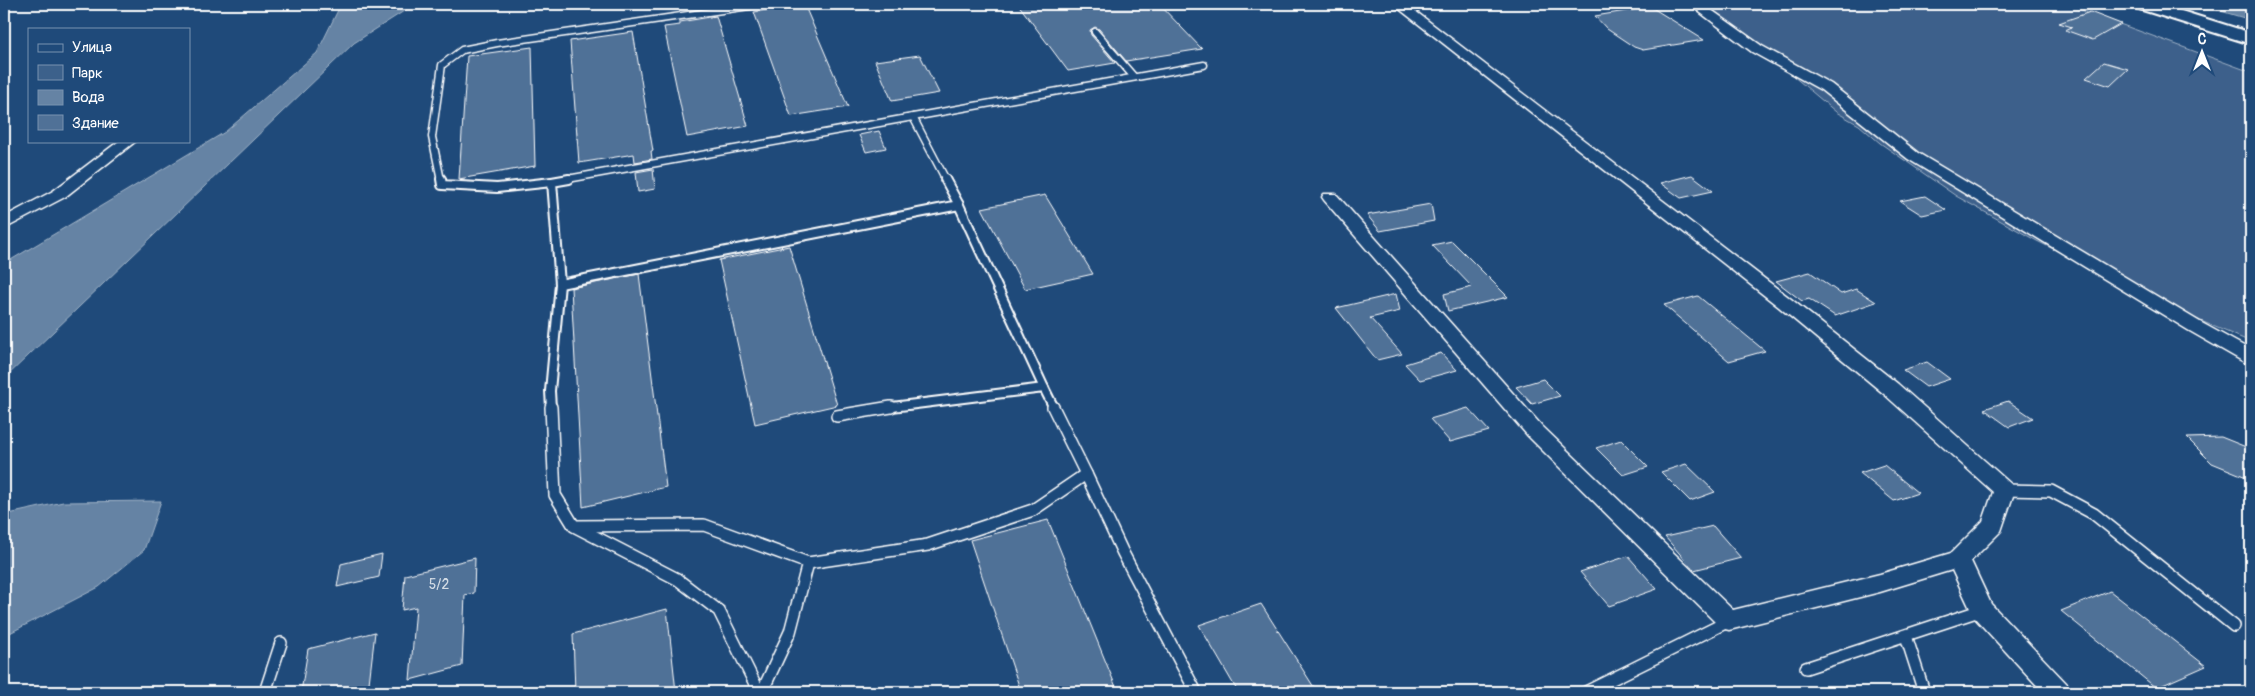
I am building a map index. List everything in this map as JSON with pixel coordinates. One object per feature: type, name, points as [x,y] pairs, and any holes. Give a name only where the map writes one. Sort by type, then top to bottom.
[{"type":"main road","points":[[2142,4],[2251,39]]},
{"type":"street","points":[[1330,197],[1535,431],[1729,621],[1880,583],[1959,559],[1993,525],[2004,490],[1891,389],[1785,303],[1399,4]]},
{"type":"street","points":[[1695,4],[1757,49],[1826,88],[1913,156],[2194,326],[2251,358]]},
{"type":"street","points":[[4,224],[59,194],[128,142]]},
{"type":"street","points":[[1959,559],[1982,610],[2060,692]]},
{"type":"lane","points":[[763,4],[497,43],[462,50],[442,65],[432,138],[442,185],[497,188],[552,182],[1204,65]]},
{"type":"lane","points":[[1095,32],[1134,77]]},
{"type":"lane","points":[[913,117],[958,205],[1123,553],[1196,692]]},
{"type":"lane","points":[[552,182],[560,284],[550,391],[555,495],[574,526],[677,579],[719,611],[761,692]]},
{"type":"lane","points":[[560,284],[958,205]]},
{"type":"lane","points":[[837,416],[911,403],[1044,388]]},
{"type":"lane","points":[[574,526],[704,525],[808,564],[928,545],[1033,510],[1086,474]]},
{"type":"lane","points":[[2004,490],[2052,491],[2094,514],[2234,626]]},
{"type":"lane","points":[[761,692],[790,632],[808,564]]},
{"type":"lane","points":[[1806,668],[1982,610]]},
{"type":"lane","points":[[1586,692],[1729,621]]},
{"type":"lane","points":[[1906,636],[1924,692]]},
{"type":"lane","points":[[265,692],[281,643]]},
{"type":"green space","points":[[1693,4],[2065,4],[2251,72],[2251,342],[2189,316],[2037,241],[1956,196],[1880,143],[1859,125],[1836,112],[1780,65]]},
{"type":"water","points":[[341,4],[415,4],[354,43],[4,379],[4,264],[225,132],[317,53]]},
{"type":"water","points":[[2197,4],[2251,4],[2251,20]]},
{"type":"water","points":[[161,501],[144,550],[99,587],[4,636],[4,515],[63,502]]},
{"type":"building","points":[[804,4],[848,107],[791,116],[754,12]]},
{"type":"building","points":[[1018,4],[1159,4],[1202,49],[1126,61],[1099,29],[1095,27],[1090,30],[1091,35],[1115,63],[1068,71]]},
{"type":"building","points":[[1651,7],[1704,40],[1643,50],[1634,47],[1607,29],[1595,16]]},
{"type":"building","points":[[2090,12],[2121,24],[2093,40],[2065,30],[2072,27],[2059,23]]},
{"type":"building","points":[[716,16],[748,126],[687,137],[664,27],[680,25],[680,22]]},
{"type":"building","points":[[633,32],[653,151],[651,151],[652,159],[635,162],[634,154],[579,163],[570,41]]},
{"type":"building","points":[[532,47],[535,166],[459,179],[467,56]]},
{"type":"building","points":[[920,55],[939,93],[892,101],[875,61]]},
{"type":"building","points":[[2104,62],[2128,69],[2110,86],[2086,78]]},
{"type":"building","points":[[879,131],[886,148],[866,152],[859,135]]},
{"type":"building","points":[[653,169],[655,189],[638,192],[636,172]]},
{"type":"building","points":[[1692,175],[1713,191],[1681,198],[1660,183]]},
{"type":"building","points":[[1045,195],[1093,274],[1025,289],[982,208]]},
{"type":"building","points":[[1925,196],[1946,210],[1922,215],[1900,201]]},
{"type":"building","points":[[1431,204],[1434,221],[1380,231],[1367,215]]},
{"type":"building","points":[[1452,241],[1508,297],[1448,311],[1444,294],[1472,287],[1432,245]]},
{"type":"building","points":[[789,246],[837,405],[755,424],[719,260]]},
{"type":"building","points":[[1810,272],[1841,294],[1856,289],[1876,302],[1835,316],[1809,299],[1802,301],[1776,281]]},
{"type":"building","points":[[639,274],[666,487],[583,507],[571,288]]},
{"type":"building","points":[[1396,294],[1400,311],[1370,318],[1402,354],[1377,360],[1336,308]]},
{"type":"building","points":[[1698,296],[1765,351],[1729,361],[1664,305]]},
{"type":"building","points":[[1441,353],[1457,370],[1420,380],[1405,364]]},
{"type":"building","points":[[1927,362],[1950,379],[1926,387],[1903,370]]},
{"type":"building","points":[[1543,379],[1560,396],[1532,404],[1516,387]]},
{"type":"building","points":[[2008,401],[2033,418],[2009,427],[1984,409]]},
{"type":"building","points":[[1468,408],[1489,431],[1450,442],[1430,419]]},
{"type":"building","points":[[2221,437],[2246,447],[2251,452],[2251,479],[2212,463],[2187,438]]},
{"type":"building","points":[[1621,440],[1648,467],[1623,475],[1596,448]]},
{"type":"building","points":[[1686,464],[1715,492],[1690,501],[1661,472]]},
{"type":"building","points":[[1884,465],[1918,493],[1894,501],[1860,473]]},
{"type":"building","points":[[1048,520],[1118,692],[1021,692],[970,540]]},
{"type":"building","points":[[1713,526],[1741,558],[1694,570],[1665,537]]},
{"type":"building","points":[[382,554],[379,577],[337,587],[341,564]]},
{"type":"building","points":[[1628,556],[1657,589],[1609,606],[1580,572]]},
{"type":"building","points":[[475,558],[474,593],[465,595],[462,666],[410,680],[416,607],[402,610],[405,575]]},
{"type":"building","points":[[2110,591],[2206,666],[2156,688],[2061,611]]},
{"type":"building","points":[[1261,604],[1317,692],[1238,692],[1199,625]]},
{"type":"building","points":[[667,609],[676,692],[575,692],[573,634]]},
{"type":"building","points":[[375,632],[368,692],[301,692],[308,649]]}]
